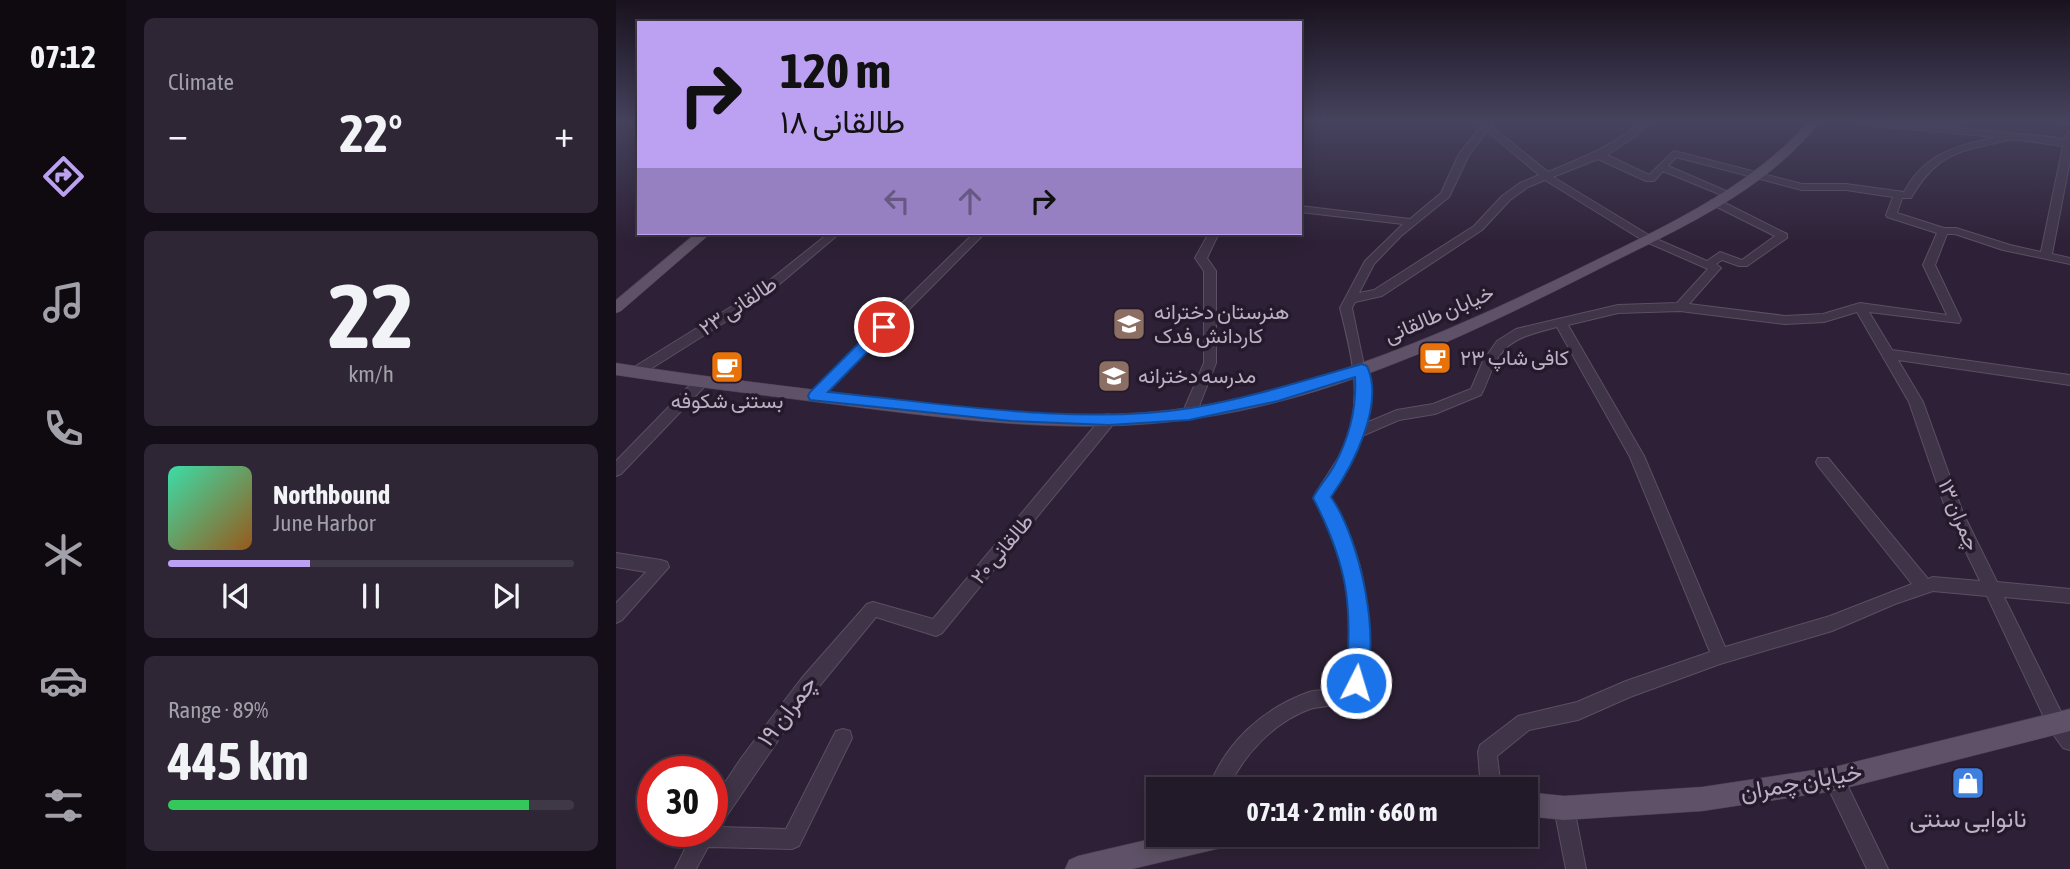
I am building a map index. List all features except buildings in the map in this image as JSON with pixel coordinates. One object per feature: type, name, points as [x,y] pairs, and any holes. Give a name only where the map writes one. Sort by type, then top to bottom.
[{"type":"main road","name":"خیابان طالقانی","points":[[616,369],[700,383],[1011,416],[1109,419],[1189,414],[1278,396],[1362,369],[1524,301],[1648,239],[1721,198],[1774,163]]},
{"type":"main road","points":[[616,308],[702,235]]},
{"type":"main road","name":"خیابان چمران","points":[[1538,805],[1564,808],[1702,799],[1834,779],[2066,728]]},
{"type":"main road","points":[[1083,868],[1167,847]]},
{"type":"street","points":[[1222,777],[1248,740],[1278,715],[1313,700],[1336,697],[1347,692],[1356,683],[1361,631],[1352,566],[1331,511],[1321,498],[1340,471],[1357,432],[1364,395],[1362,369],[1346,308],[1369,263],[1445,195],[1460,163]]},
{"type":"street","points":[[1531,163],[1545,175],[1648,239],[1712,266]]},
{"type":"street","points":[[1351,299],[1378,293],[1478,228],[1506,198],[1545,175],[1578,163]]},
{"type":"street","points":[[1614,163],[1650,179],[1667,163]]},
{"type":"street","points":[[1706,163],[1802,187],[1846,187],[1903,195]]},
{"type":"street","points":[[1933,163],[1914,179],[1891,215],[1943,231],[1956,231],[2007,248],[2070,261]]},
{"type":"street","points":[[2046,257],[2065,163]]},
{"type":"street","points":[[1663,168],[1721,198],[1783,236],[1742,264],[1720,255],[1680,307]]},
{"type":"street","points":[[1302,209],[1412,222]]},
{"type":"street","points":[[1357,432],[1397,415],[1435,409],[1476,392],[1489,360],[1501,344],[1520,332],[1618,309],[1680,307],[1785,320],[1824,318],[1860,307],[1955,320],[1929,265],[1943,231]]},
{"type":"street","name":"طالقانی ۲۳","points":[[636,372],[759,295],[833,235]]},
{"type":"street","points":[[815,396],[978,235]]},
{"type":"street","points":[[1189,414],[1210,363],[1210,271],[1201,258],[1213,235]]},
{"type":"street","name":"چمران ۱۳","points":[[1860,307],[1916,402],[1955,513],[1991,588],[2066,728]]},
{"type":"street","points":[[1560,322],[1637,456],[1720,656]]},
{"type":"street","points":[[1888,354],[2070,380]]},
{"type":"street","points":[[616,470],[700,383]]},
{"type":"street","name":"طالقانی ۲۰","points":[[873,609],[936,628],[1109,419]]},
{"type":"street","points":[[1822,462],[1925,587]]},
{"type":"street","points":[[616,561],[661,567],[616,615]]},
{"type":"street","points":[[1490,777],[1487,752],[1525,722],[1578,711],[1626,690],[1720,656],[1832,623],[1933,584],[2070,596]]},
{"type":"street","name":"چمران ۱۹","points":[[728,797],[776,723],[873,609]]},
{"type":"street","points":[[728,832],[792,839],[843,738]]},
{"type":"street","points":[[1834,779],[1878,869]]},
{"type":"street","points":[[1564,808],[1576,869]]},
{"type":"street","name":"چمران ۱۹","points":[[685,869],[697,847]]},
{"type":"place","name":"هنرستان دخترانه کاردانش فدک","points":[[1129,324]]},
{"type":"place","name":"کافی شاپ ۲۳","points":[[1435,358]]},
{"type":"place","name":"بستنی شکوفه","points":[[727,367]]},
{"type":"place","name":"مدرسه دخترانه","points":[[1114,376]]},
{"type":"place","name":"نانوایی سنتی","points":[[1968,783]]},
{"type":"route","points":[[884,327],[815,396],[1011,416],[1109,419],[1189,414],[1278,396],[1362,369],[1364,395],[1357,432],[1340,471],[1321,498],[1331,511],[1352,566],[1361,631],[1356,683]]}]
